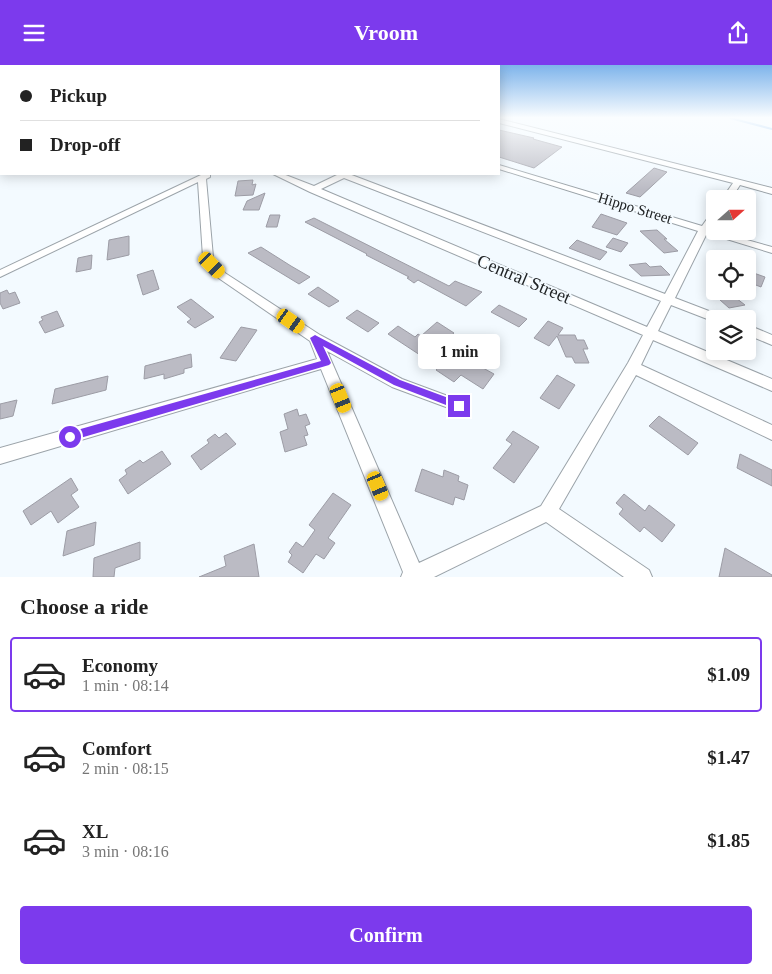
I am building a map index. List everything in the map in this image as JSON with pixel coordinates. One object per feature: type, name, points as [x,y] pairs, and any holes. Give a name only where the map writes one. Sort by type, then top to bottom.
[{"type":"street","points":[[581,142],[772,191]]},
{"type":"street","name":"Hippo Street","points":[[500,167],[772,250]]},
{"type":"street","name":"Central Street","points":[[279,175],[772,385]]},
{"type":"street","points":[[313,190],[342,175]]},
{"type":"street","points":[[347,175],[706,314]]},
{"type":"street","points":[[0,273],[205,176],[208,257],[221,275],[315,338],[397,383],[459,406]]},
{"type":"street","points":[[732,190],[738,182]]},
{"type":"street","points":[[315,338],[413,576],[547,512],[633,367],[706,226]]},
{"type":"street","points":[[756,333],[772,340]]},
{"type":"street","points":[[0,456],[326,363]]},
{"type":"street","points":[[633,367],[772,433]]},
{"type":"street","points":[[547,512],[642,577]]},
{"type":"building","points":[[500,142],[543,142],[562,147],[534,168],[500,157]]},
{"type":"building","points":[[654,168],[667,172],[640,197],[626,193]]},
{"type":"building","points":[[253,180],[252,185],[256,184],[253,195],[235,196],[238,181]]},
{"type":"building","points":[[265,193],[259,210],[243,210],[247,201]]},
{"type":"building","points":[[601,214],[627,223],[617,235],[592,227]]},
{"type":"building","points":[[270,215],[280,215],[277,227],[266,227]]},
{"type":"building","points":[[314,218],[449,286],[455,281],[482,292],[466,306],[418,280],[414,283],[407,278],[409,277],[305,222]]},
{"type":"building","points":[[657,230],[678,251],[664,253],[640,231]]},
{"type":"building","points":[[129,236],[129,255],[107,260],[109,240]]},
{"type":"building","points":[[613,238],[628,243],[621,252],[606,247]]},
{"type":"building","points":[[577,240],[607,252],[600,260],[569,248]]},
{"type":"building","points":[[261,247],[310,277],[299,284],[248,253]]},
{"type":"building","points":[[92,255],[91,269],[76,272],[78,258]]},
{"type":"building","points":[[646,263],[650,267],[661,266],[670,275],[641,276],[629,265]]},
{"type":"building","points":[[153,270],[159,289],[143,295],[137,275]]},
{"type":"building","points":[[756,274],[765,277],[761,287],[756,285]]},
{"type":"building","points":[[318,287],[339,301],[329,307],[308,294]]},
{"type":"building","points":[[7,290],[9,294],[15,292],[20,303],[3,309],[0,303],[0,293]]},
{"type":"building","points":[[191,299],[214,317],[195,328],[187,322],[191,319],[177,307]]},
{"type":"building","points":[[720,300],[739,300],[745,305],[729,308]]},
{"type":"building","points":[[499,305],[527,319],[519,327],[491,312]]},
{"type":"building","points":[[357,310],[379,323],[368,332],[346,318]]},
{"type":"building","points":[[57,311],[64,326],[45,333],[39,322],[43,320],[41,317]]},
{"type":"building","points":[[548,321],[563,328],[558,335],[575,335],[577,340],[584,340],[588,349],[583,349],[589,363],[575,363],[572,357],[566,357],[557,336],[549,346],[534,338]]},
{"type":"building","points":[[437,322],[454,333],[446,340],[440,336],[420,355],[388,334],[398,326],[415,337],[418,334],[421,336]]},
{"type":"building","points":[[241,327],[257,330],[236,361],[220,358]]},
{"type":"building","points":[[454,352],[494,374],[483,389],[461,375],[454,382],[436,370]]},
{"type":"building","points":[[191,354],[192,367],[184,369],[184,373],[164,379],[164,374],[144,379],[145,366]]},
{"type":"building","points":[[557,375],[575,385],[559,409],[540,398]]},
{"type":"building","points":[[108,376],[106,390],[52,404],[55,389]]},
{"type":"building","points":[[17,400],[13,416],[0,419],[0,404]]},
{"type":"building","points":[[297,409],[299,416],[306,414],[310,424],[305,426],[308,435],[304,436],[307,445],[285,452],[280,432],[288,429],[284,414]]},
{"type":"building","points":[[659,416],[698,443],[688,455],[649,426]]},
{"type":"building","points":[[513,431],[539,447],[514,483],[493,468],[512,444],[506,440]]},
{"type":"building","points":[[226,433],[236,444],[201,470],[191,456],[209,443],[207,440],[215,434],[219,438]]},
{"type":"building","points":[[162,451],[171,464],[128,494],[119,480],[127,474],[125,470],[140,460],[143,463]]},
{"type":"building","points":[[740,454],[772,470],[772,486],[737,468]]},
{"type":"building","points":[[422,469],[443,477],[444,470],[459,476],[458,481],[468,485],[464,500],[455,497],[453,505],[415,491]]},
{"type":"building","points":[[71,478],[78,490],[71,495],[79,507],[58,523],[51,511],[31,525],[23,511]]},
{"type":"building","points":[[333,493],[351,505],[328,538],[335,543],[324,559],[316,554],[303,573],[288,562],[292,555],[289,552],[296,542],[303,547],[315,530],[309,525]]},
{"type":"building","points":[[624,494],[645,511],[649,505],[675,525],[662,542],[644,527],[640,532],[619,514],[623,509],[616,503]]},
{"type":"building","points":[[96,522],[94,545],[63,556],[67,531]]},
{"type":"building","points":[[140,542],[140,559],[115,568],[114,577],[93,577],[94,558]]},
{"type":"building","points":[[254,544],[259,577],[199,577],[226,566],[224,556]]},
{"type":"building","points":[[725,548],[772,575],[772,577],[719,577]]},
{"type":"route","points":[[70,437],[326,363],[315,338],[397,383],[429,397],[459,406]]}]
